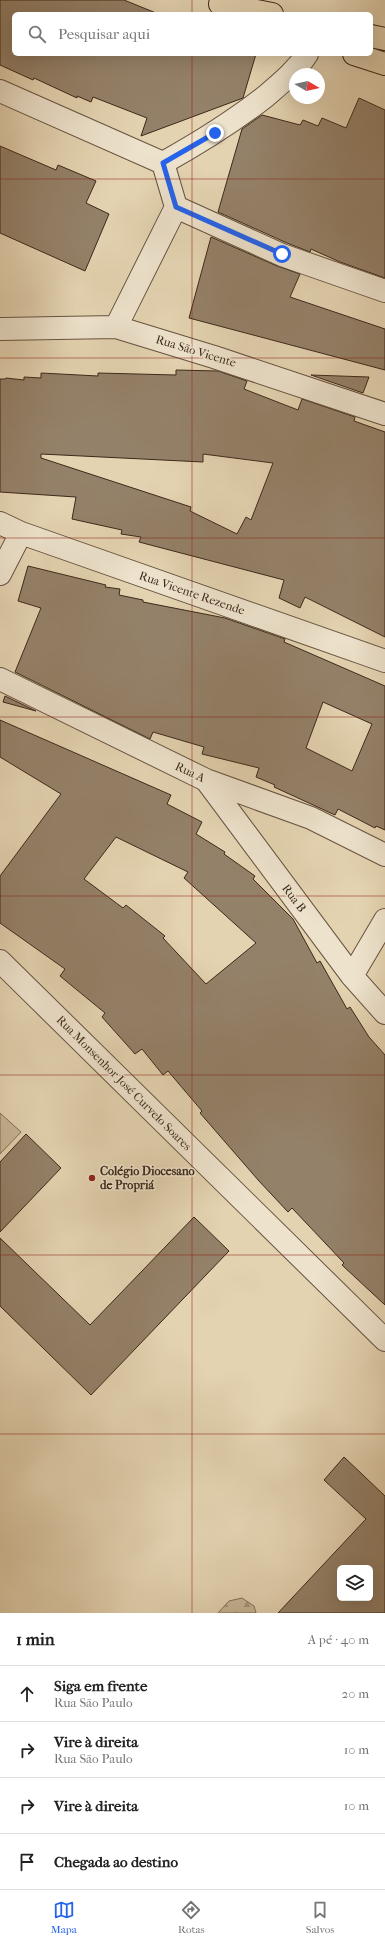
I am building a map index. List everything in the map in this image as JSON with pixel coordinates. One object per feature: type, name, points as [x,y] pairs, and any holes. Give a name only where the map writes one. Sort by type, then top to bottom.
[{"type":"main road","points":[[215,2],[240,12]]},
{"type":"main road","points":[[215,2],[262,12]]},
{"type":"main road","points":[[373,36],[385,39]]},
{"type":"main road","points":[[360,56],[385,64]]},
{"type":"street","points":[[163,163],[215,133],[248,110],[284,81],[294,71],[305,56]]},
{"type":"street","points":[[0,91],[163,163],[176,207],[116,327]]},
{"type":"street","points":[[176,207],[282,254],[385,291]]},
{"type":"street","name":"Rua São Vicente","points":[[0,329],[116,327],[214,357],[385,414]]},
{"type":"street","name":"Rua Vicente Rezende","points":[[0,523],[21,533],[385,661]]},
{"type":"street","points":[[0,574],[21,533]]},
{"type":"street","name":"Rua A","points":[[0,679],[206,780],[311,818],[385,855]]},
{"type":"street","name":"Rua B","points":[[206,780],[352,976],[385,1013]]},
{"type":"street","points":[[352,976],[385,920]]},
{"type":"street","name":"Rua Monsenhor José Curvelo Soares","points":[[0,961],[385,1340]]},
{"type":"green space","points":[[0,1113],[21,1132],[0,1154]]},
{"type":"green space","points":[[242,1598],[254,1606],[256,1613],[218,1613],[229,1601]]},
{"type":"building","points":[[0,0],[124,0],[154,12],[12,12],[12,56],[255,56],[243,98],[141,136],[147,118],[93,97],[91,102],[77,96],[77,98],[34,78],[33,80],[0,65]]},
{"type":"building","points":[[359,98],[385,110],[385,278],[340,262],[311,249],[310,252],[287,243],[218,212],[242,129],[262,115],[300,125],[303,120],[318,126],[322,118],[346,128]]},
{"type":"building","points":[[0,146],[56,170],[58,165],[96,181],[86,203],[109,214],[85,271],[0,233]]},
{"type":"building","points":[[211,237],[277,266],[300,274],[290,297],[385,329],[385,370],[189,318]]},
{"type":"building","points":[[176,370],[218,371],[247,381],[244,389],[298,410],[302,399],[355,417],[354,421],[385,432],[385,637],[305,597],[300,608],[279,598],[284,580],[139,542],[141,537],[121,534],[122,530],[72,519],[76,497],[0,492],[0,379],[6,378],[24,380],[24,377],[41,378],[41,373],[98,376],[98,373],[176,375]],"holes":[[[41,454],[203,462],[203,454],[273,463],[251,520],[246,517],[237,534],[190,511],[191,507],[41,458]]]},
{"type":"building","points":[[311,375],[369,377],[363,393]]},
{"type":"building","points":[[28,566],[106,585],[105,587],[120,589],[119,595],[143,600],[143,602],[225,618],[285,639],[284,642],[385,686],[385,830],[376,826],[375,828],[338,809],[335,815],[274,787],[275,785],[256,777],[259,768],[202,754],[204,747],[153,732],[150,739],[15,672],[41,608],[18,601]],"holes":[[[323,702],[372,724],[352,771],[306,748]]]},
{"type":"building","points":[[5,696],[36,711],[3,702]]},
{"type":"building","points":[[0,720],[171,795],[167,804],[202,822],[196,834],[225,852],[224,854],[255,876],[253,879],[293,919],[317,963],[320,961],[347,1009],[350,1007],[369,1037],[385,1055],[385,1305],[342,1265],[344,1263],[292,1208],[288,1212],[259,1181],[200,1113],[202,1111],[168,1071],[163,1075],[142,1049],[135,1054],[102,1017],[105,1013],[60,976],[65,969],[0,923],[0,876],[61,794],[0,757]],"holes":[[[116,837],[188,872],[184,878],[256,943],[206,984],[163,938],[165,936],[126,905],[123,908],[84,879]]]},
{"type":"building","points":[[26,1134],[61,1168],[0,1232],[0,1162]]},
{"type":"building","points":[[194,1217],[229,1251],[91,1395],[0,1306],[0,1238],[90,1325]]},
{"type":"building","points":[[344,1457],[385,1496],[385,1613],[278,1613],[366,1519],[324,1480]]},
{"type":"place","name":"Colégio Diocesano de Propriá","points":[[92,1178]]},
{"type":"route","points":[[215,133],[163,163],[176,207],[282,254]]}]
